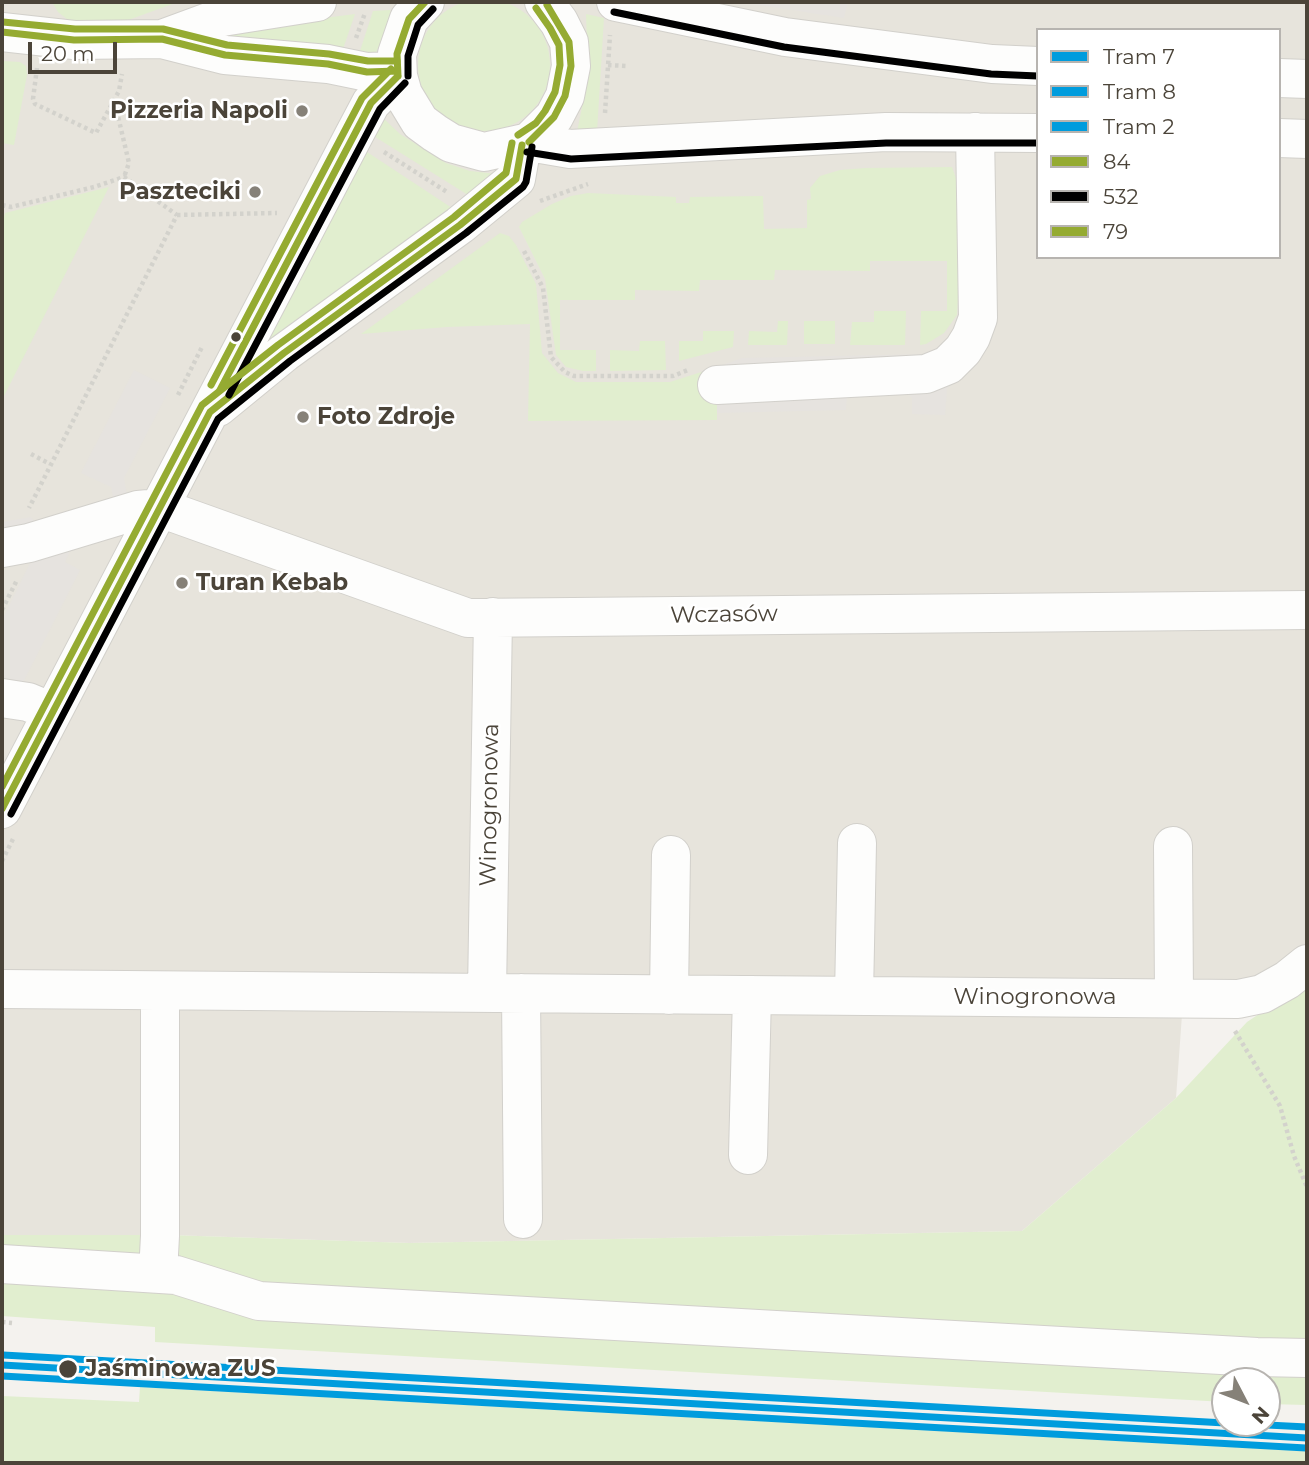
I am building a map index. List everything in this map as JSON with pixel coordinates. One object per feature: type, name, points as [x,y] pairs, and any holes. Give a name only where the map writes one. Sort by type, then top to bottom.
[{"type":"street","points":[[162,39],[222,17],[317,2]]},
{"type":"street","points":[[425,2],[409,19],[397,54],[398,74],[409,107],[420,122],[451,143],[484,152],[526,144],[570,149],[886,132],[1036,133]]},
{"type":"street","points":[[211,412],[284,353],[460,225],[516,180],[526,144],[554,117],[565,96],[571,66],[569,42],[552,3]]},
{"type":"street","points":[[613,16],[992,64],[1036,66]]},
{"type":"street","points":[[17,23],[74,40],[162,39],[225,55],[328,64],[368,72],[398,74]]},
{"type":"street","points":[[2,809],[211,412],[222,383],[367,111],[398,74]]},
{"type":"street","points":[[1281,78],[1307,79]]},
{"type":"street","points":[[707,376],[926,374],[948,365],[963,350],[978,318],[975,132]]},
{"type":"street","points":[[1281,138],[1307,139]]},
{"type":"street","points":[[2,548],[29,543],[138,510],[160,508]]},
{"type":"street","name":"Wczasów","points":[[160,508],[468,618],[1307,610]]},
{"type":"street","name":"Winogronowa","points":[[493,617],[504,993],[523,1219]]},
{"type":"street","points":[[2,698],[34,704],[52,712]]},
{"type":"street","points":[[854,996],[857,844]]},
{"type":"street","points":[[1173,846],[1174,997]]},
{"type":"street","points":[[669,995],[671,855]]},
{"type":"street","name":"Winogronowa","points":[[2,989],[1238,999],[1262,994],[1287,980],[1307,964]]},
{"type":"street","points":[[158,1273],[160,990]]},
{"type":"street","points":[[748,1155],[752,995]]},
{"type":"street","points":[[2,1264],[158,1273],[188,1278],[259,1301],[1307,1358]]},
{"type":"path","points":[[356,38],[365,13]]},
{"type":"path","points":[[605,123],[613,16]]},
{"type":"path","points":[[608,65],[626,66]]},
{"type":"path","points":[[36,76],[33,99],[35,104],[96,133],[119,91],[121,80]]},
{"type":"path","points":[[111,106],[117,112],[129,163],[124,177]]},
{"type":"path","points":[[375,147],[454,197]]},
{"type":"path","points":[[2,205],[11,207],[124,177]]},
{"type":"path","points":[[124,177],[177,215],[290,213]]},
{"type":"path","points":[[536,202],[593,183]]},
{"type":"path","points":[[28,510],[177,215]]},
{"type":"path","points":[[524,251],[542,288],[551,357],[565,372],[575,376],[707,376]]},
{"type":"path","points":[[30,454],[50,464]]},
{"type":"path","points":[[1214,998],[1280,1107],[1294,1156],[1307,1187]]},
{"type":"path","points":[[2,1322],[12,1323]]},
{"type":"shaded area","points":[[2,2],[1307,2],[1307,950],[1246,987],[1184,987],[1176,1098],[1022,1231],[409,1243],[168,1235],[2,1235]]},
{"type":"shaded area","points":[[739,2],[848,2],[844,18]]},
{"type":"shaded area","points":[[930,354],[955,380],[947,389],[945,415],[912,414],[912,398],[908,394],[847,394],[846,410],[717,413],[717,367],[742,358]]},
{"type":"shaded area","points":[[134,370],[170,388],[124,478],[129,507],[75,541],[65,562],[80,570],[2,724],[2,620],[35,553],[2,558],[2,522],[31,517],[40,529],[115,509],[111,487],[81,473]]},
{"type":"green space","points":[[484,-1],[509,4],[530,19],[545,40],[550,65],[545,90],[530,111],[509,126],[484,131],[459,126],[438,111],[423,90],[418,65],[423,40],[438,19],[459,4]]},
{"type":"green space","points":[[52,2],[178,2],[120,23],[79,23],[68,20],[58,12]]},
{"type":"green space","points":[[390,10],[392,17],[373,59],[359,54],[373,11]]},
{"type":"green space","points":[[355,14],[343,49],[226,38],[225,31]]},
{"type":"green space","points":[[586,14],[604,18],[597,132],[577,132],[588,77]]},
{"type":"green space","points":[[2,61],[20,62],[26,66],[27,75],[14,145],[2,143]]},
{"type":"green space","points":[[382,117],[400,134],[446,163],[470,171],[497,174],[468,195],[372,135]]},
{"type":"green space","points":[[364,150],[452,208],[258,349]]},
{"type":"green space","points":[[952,167],[958,184],[957,315],[944,333],[926,344],[920,345],[921,311],[947,311],[947,261],[870,261],[870,271],[775,270],[774,280],[700,280],[699,291],[635,290],[635,300],[560,300],[560,350],[596,350],[596,371],[566,367],[556,355],[545,279],[519,227],[522,222],[552,204],[588,193],[676,197],[676,203],[689,203],[690,197],[763,196],[764,229],[807,228],[810,188],[820,176],[840,170],[865,168]]},
{"type":"green space","points":[[109,187],[2,400],[2,226],[5,213]]},
{"type":"green space","points":[[500,233],[509,236],[516,245],[536,284],[542,353],[558,373],[576,382],[670,382],[717,367],[717,420],[528,421],[530,324],[361,334]]},
{"type":"green space","points":[[874,311],[906,311],[905,345],[850,345],[852,322],[874,322]]},
{"type":"green space","points":[[778,321],[788,321],[787,345],[748,345],[749,331],[777,332]]},
{"type":"green space","points":[[804,321],[835,321],[835,344],[804,344]]},
{"type":"green space","points":[[703,331],[734,331],[733,347],[679,361],[679,341],[703,341]]},
{"type":"green space","points":[[640,341],[665,341],[666,370],[610,371],[610,350],[639,351]]},
{"type":"green space","points":[[1307,982],[1307,1405],[1281,1404],[1281,1367],[1211,1367],[1211,1401],[155,1342],[155,1327],[2,1316],[2,1235],[168,1235],[409,1243],[1022,1231],[1176,1098],[1247,1022]]},
{"type":"green space","points":[[140,1387],[1307,1451],[1307,1463],[2,1463],[2,1396],[139,1402]]},
{"type":"tram line","name":"2","points":[[3,1355],[1211,1422]]},
{"type":"tram line","name":"7","points":[[2,1365],[1307,1438]]},
{"type":"tram line","name":"8","points":[[2,1376],[1306,1448]]},
{"type":"tram line","name":"2","points":[[1281,1426],[1307,1427]]},
{"type":"transit line","name":"84","points":[[398,76],[397,54],[409,19],[425,2]]},
{"type":"transit line","name":"84","points":[[529,142],[554,117],[565,96],[571,66],[569,42],[547,5]]},
{"type":"transit line","name":"79","points":[[518,135],[536,123],[545,111],[555,92],[560,65],[559,45],[536,8]]},
{"type":"transit line","name":"532","points":[[408,76],[408,56],[418,25],[433,9]]},
{"type":"transit line","name":"532","points":[[614,12],[784,47],[991,74],[1036,76]]},
{"type":"transit line","name":"79","points":[[3,22],[75,29],[163,29],[227,45],[329,54],[368,61],[397,61]]},
{"type":"transit line","name":"84","points":[[2,32],[74,40],[162,39],[225,55],[328,64],[367,72],[397,71]]},
{"type":"transit line","name":"79","points":[[211,385],[362,98],[391,69]]},
{"type":"transit line","name":"84","points":[[220,390],[371,103],[398,76]]},
{"type":"transit line","name":"532","points":[[229,395],[380,109],[405,83]]},
{"type":"transit line","name":"79","points":[[2,787],[202,405],[278,345],[454,217],[506,173],[512,143]]},
{"type":"transit line","name":"532","points":[[527,152],[571,159],[886,143],[1036,143]]},
{"type":"transit line","name":"84","points":[[2,809],[210,412],[284,353],[460,225],[516,179],[522,145]]},
{"type":"transit line","name":"532","points":[[11,814],[218,419],[290,361],[466,233],[523,187],[532,147]]},
{"type":"place","name":"Pizzeria Napoli","points":[[302,111]]},
{"type":"place","name":"Paszteciki","points":[[255,192]]},
{"type":"place","name":"Foto Zdroje","points":[[303,417]]},
{"type":"place","name":"Turan Kebab","points":[[182,583]]},
{"type":"place","name":"Jaśminowa ZUS","points":[[68,1369]]}]
